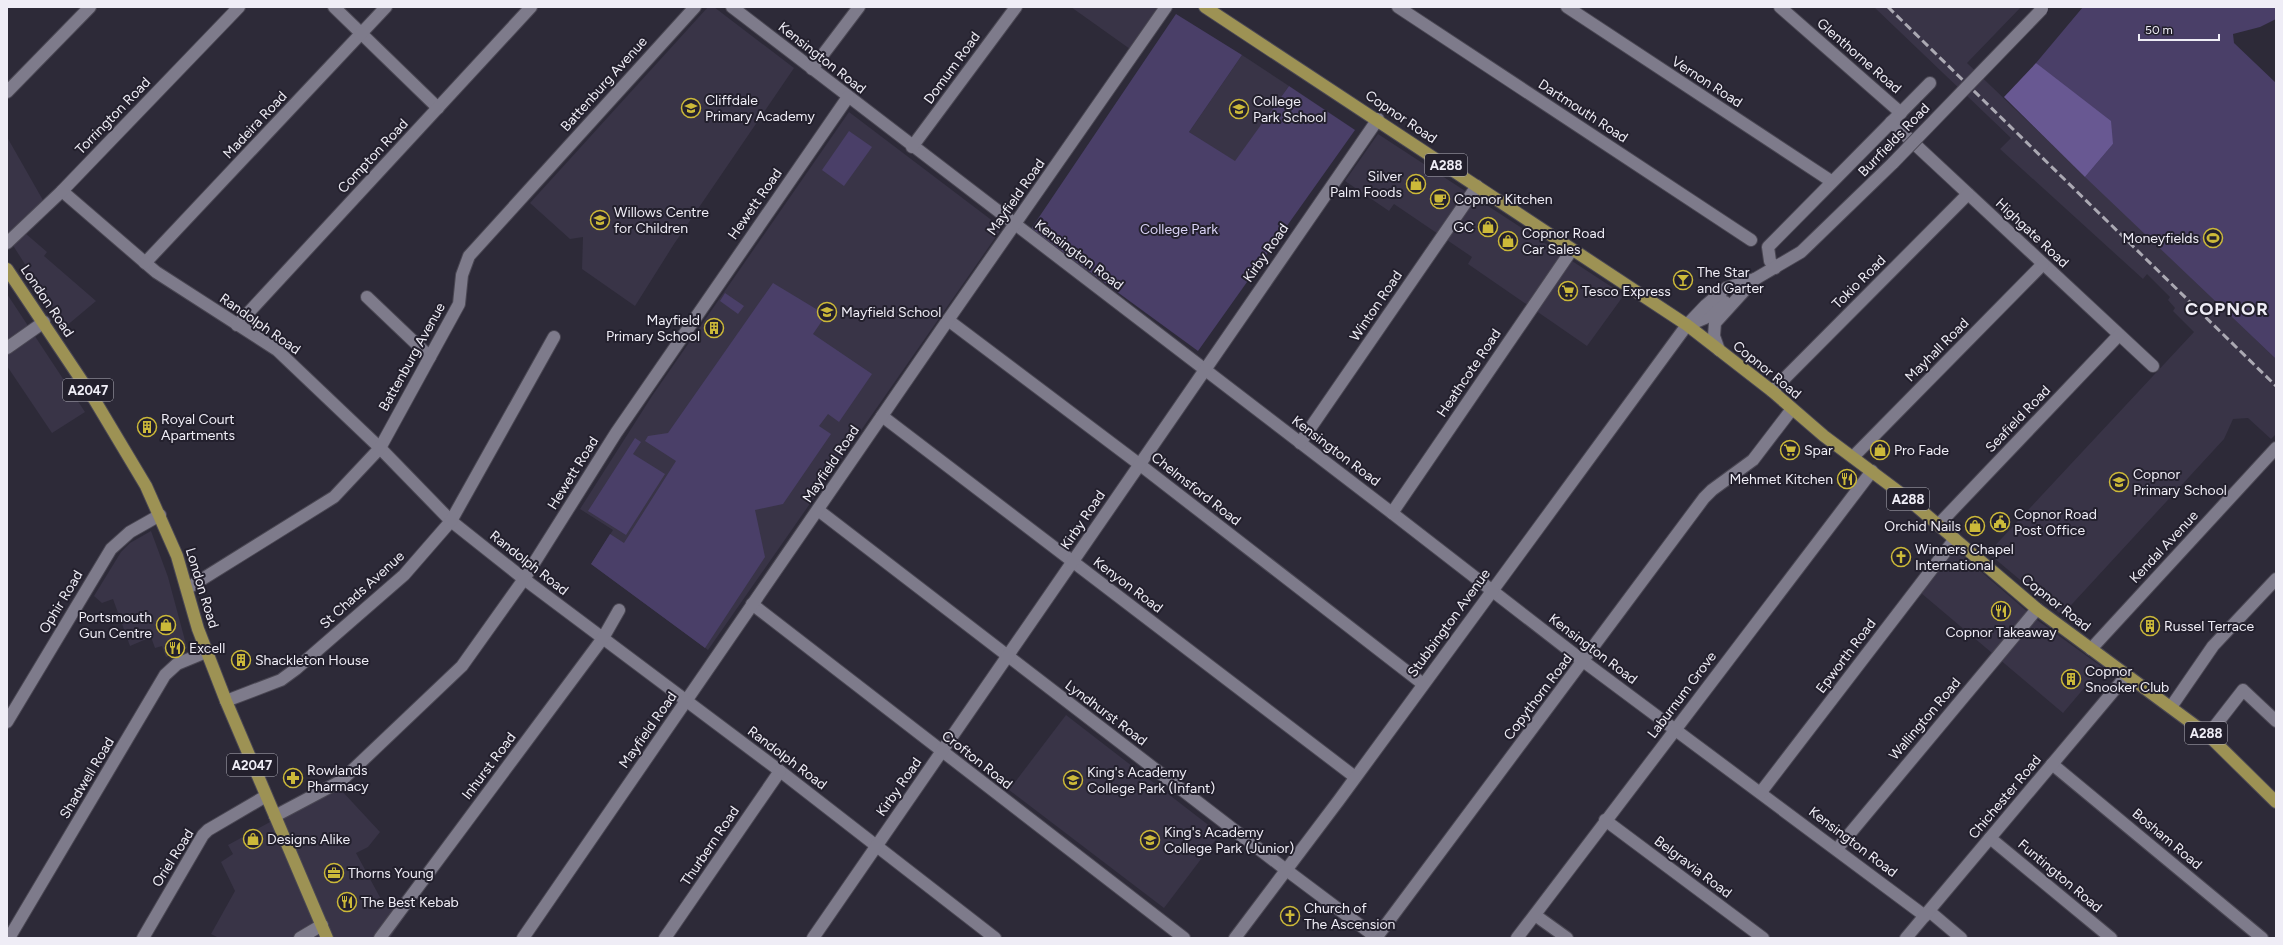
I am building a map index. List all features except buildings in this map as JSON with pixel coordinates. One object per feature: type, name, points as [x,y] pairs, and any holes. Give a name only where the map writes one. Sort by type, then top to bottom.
[{"type":"main road","name":"Copnor Road","points":[[1212,9],[1477,186],[1571,251],[1687,326],[1772,391],[1792,409],[1939,524],[2037,609],[2208,735],[2276,802]]},
{"type":"main road","name":"London Road","points":[[7,269],[44,322],[118,437],[146,486],[160,515],[188,588],[206,652],[327,938]]},
{"type":"street","points":[[7,92],[90,7]]},
{"type":"street","name":"Torrington Road","points":[[7,244],[62,191],[239,7]]},
{"type":"street","points":[[334,7],[438,108]]},
{"type":"street","name":"Madeira Road","points":[[145,263],[386,7]]},
{"type":"street","name":"Compton Road","points":[[237,325],[531,7]]},
{"type":"street","name":"Battenburg Avenue","points":[[188,588],[334,497],[380,448],[459,304],[462,275],[469,256],[695,7]]},
{"type":"street","name":"Kensington Road","points":[[732,7],[912,147],[1205,369],[1583,661],[1837,849],[1961,938]]},
{"type":"street","points":[[812,69],[859,7]]},
{"type":"street","name":"Domum Road","points":[[912,147],[1016,7]]},
{"type":"street","name":"Mayfield Road","points":[[523,938],[948,320],[1166,7]]},
{"type":"street","name":"Dartmouth Road","points":[[1398,7],[1751,240]]},
{"type":"street","name":"Vernon Road","points":[[1568,7],[1831,181]]},
{"type":"street","name":"Glenthorne Road","points":[[1780,7],[1901,112]]},
{"type":"street","name":"Burrfields Road","points":[[1687,326],[1706,305],[1726,288],[1754,279],[1775,268],[1801,252],[1820,236],[2043,8]]},
{"type":"street","points":[[1775,268],[1769,257],[1768,246],[1930,83]]},
{"type":"street","name":"Hewett Road","points":[[275,816],[341,781],[462,666],[524,579],[616,433],[848,97]]},
{"type":"street","name":"Kirby Road","points":[[812,938],[1378,120]]},
{"type":"street","name":"Highgate Road","points":[[1892,122],[2153,366]]},
{"type":"street","name":"Winton Road","points":[[1300,443],[1477,186]]},
{"type":"street","name":"Randolph Road","points":[[62,191],[145,263],[277,350],[380,448],[451,521],[524,579],[780,771],[995,938]]},
{"type":"street","name":"Tokio Road","points":[[1772,391],[1968,194]]},
{"type":"street","name":"Heathcote Road","points":[[1392,513],[1571,251]]},
{"type":"street","name":"Mayhall Road","points":[[1853,457],[2043,264]]},
{"type":"street","name":"Burrfields Road","points":[[1719,350],[1714,336],[1715,323],[1754,279]]},
{"type":"street","points":[[367,297],[430,357]]},
{"type":"street","name":"Chelmsford Road","points":[[948,320],[1139,464],[1423,684]]},
{"type":"street","points":[[7,348],[44,322]]},
{"type":"street","name":"Stubbington Avenue","points":[[1234,938],[1355,777],[1687,326]]},
{"type":"street","name":"Seafield Road","points":[[1939,524],[2119,335]]},
{"type":"street","name":"St Chads Avenue","points":[[226,700],[281,680],[296,669],[404,575],[451,521],[554,337]]},
{"type":"street","name":"Copythorn Road","points":[[1377,938],[1704,498],[1712,490],[1753,460],[1792,409]]},
{"type":"street","name":"Kenyon Road","points":[[882,416],[1355,777]]},
{"type":"street","name":"Kendal Avenue","points":[[2091,649],[2276,448]]},
{"type":"street","name":"Laburnum Grove","points":[[1517,938],[1605,820],[1872,471]]},
{"type":"street","name":"Lyndhurst Road","points":[[818,510],[1286,870],[1377,938]]},
{"type":"street","name":"Ophir Road","points":[[7,722],[111,549],[130,532],[160,515]]},
{"type":"street","name":"Epworth Road","points":[[1761,792],[1955,539]]},
{"type":"street","points":[[2171,707],[2213,646],[2276,579]]},
{"type":"street","name":"Crofton Road","points":[[752,604],[1184,938]]},
{"type":"street","name":"Wallington Road","points":[[1837,849],[2037,609]]},
{"type":"street","name":"Inhurst Road","points":[[380,938],[603,638],[619,610]]},
{"type":"street","name":"Shadwell Road","points":[[9,938],[165,674],[177,664],[206,652]]},
{"type":"street","name":"Chichester Road","points":[[1906,938],[2127,675]]},
{"type":"street","points":[[2208,735],[2243,690],[2276,721]]},
{"type":"street","name":"Bosham Road","points":[[2052,764],[2262,938]]},
{"type":"street","name":"Thurbern Road","points":[[665,938],[780,771]]},
{"type":"street","name":"Oriel Road","points":[[143,938],[203,835],[208,830],[266,796]]},
{"type":"street","name":"Belgravia Road","points":[[1605,820],[1763,938]]},
{"type":"street","name":"Funtington Road","points":[[1990,838],[2111,938]]},
{"type":"street","points":[[1535,915],[1567,938]]},
{"type":"street","points":[[300,938],[322,925]]},
{"type":"shaded area","name":"Cliffdale Primary Academy","points":[[708,7],[714,7],[794,68],[674,244],[635,306],[582,269],[583,237],[570,239],[530,203]]},
{"type":"shaded area","points":[[1071,7],[1160,7],[1130,49]]},
{"type":"shaded area","points":[[1874,7],[2021,7],[1967,63],[2276,359],[2276,434],[2271,439],[2248,418],[2233,419],[2224,439],[2062,615],[1988,553],[2194,332],[2173,311],[2175,308],[2168,300],[2170,297],[2147,274],[2143,279],[2000,149],[2011,138]]},
{"type":"shaded area","name":"College Park School","points":[[1242,55],[1289,86],[1235,162],[1189,132]]},
{"type":"shaded area","points":[[2036,63],[2111,121],[2113,144],[2085,177],[2004,97]]},
{"type":"shaded area","name":"Mayfield School","points":[[849,112],[1002,228],[708,650],[591,564],[613,530],[580,509],[652,396]]},
{"type":"shaded area","points":[[1378,134],[1624,295],[1587,346],[1468,264],[1472,257],[1394,204],[1389,211],[1345,181]]},
{"type":"shaded area","points":[[7,137],[44,202],[18,227],[47,252],[44,256],[96,301],[65,327],[7,236]]},
{"type":"shaded area","points":[[7,294],[85,412],[52,433],[7,366]]},
{"type":"shaded area","points":[[151,531],[168,577],[187,648],[166,657],[162,646],[155,648],[151,637],[130,646],[113,599],[102,603],[94,596],[121,552],[130,543]]},
{"type":"shaded area","points":[[1955,549],[2037,620],[2102,667],[2063,713],[1921,593]]},
{"type":"shaded area","points":[[1066,715],[1220,834],[1164,908],[1009,790]]},
{"type":"shaded area","points":[[341,790],[380,832],[368,847],[356,853],[382,901],[405,916],[390,938],[219,938],[211,934],[235,891],[221,862],[233,854],[228,845],[292,810]]},
{"type":"green space","name":"Moneyfields","points":[[2083,7],[2276,7],[2276,19],[2260,27],[2233,34],[2234,43],[2276,83],[2276,359],[2085,177],[2113,144],[2036,63]]},
{"type":"green space","name":"College Park","points":[[1176,14],[1242,55],[1189,132],[1235,161],[1289,86],[1355,130],[1198,351],[1031,229]]},
{"type":"green space","points":[[849,131],[872,147],[844,186],[822,170]]},
{"type":"green space","points":[[773,283],[826,315],[813,334],[872,374],[839,422],[828,414],[819,426],[831,434],[783,504],[755,510],[765,557],[705,648],[591,564],[610,534],[624,543],[676,461],[645,441],[648,436],[668,433]]},
{"type":"green space","points":[[725,293],[744,306],[738,314],[720,301]]},
{"type":"green space","points":[[635,438],[641,442],[633,454],[665,474],[626,535],[588,511]]},
{"type":"railway","points":[[1888,7],[2276,386]]},
{"type":"place","name":"Cliffdale Primary Academy","points":[[691,108]]},
{"type":"place","name":"College Park School","points":[[1239,109]]},
{"type":"place","name":"Silver Palm Foods","points":[[1416,184]]},
{"type":"place","name":"Copnor Kitchen","points":[[1440,199]]},
{"type":"place","name":"Willows Centre for Children","points":[[600,220]]},
{"type":"place","name":"GC","points":[[1488,227]]},
{"type":"place","name":"Moneyfields","points":[[2213,238]]},
{"type":"place","name":"Copnor Road Car Sales","points":[[1508,241]]},
{"type":"place","name":"The Star and Garter","points":[[1683,280]]},
{"type":"place","name":"Tesco Express","points":[[1568,291]]},
{"type":"place","name":"Mayfield School","points":[[827,312]]},
{"type":"place","name":"Mayfield Primary School","points":[[714,328]]},
{"type":"place","name":"Royal Court Apartments","points":[[147,427]]},
{"type":"place","name":"Spar","points":[[1790,450]]},
{"type":"place","name":"Pro Fade","points":[[1880,450]]},
{"type":"place","name":"Mehmet Kitchen","points":[[1847,479]]},
{"type":"place","name":"Copnor Primary School","points":[[2119,482]]},
{"type":"place","name":"Copnor Road Post Office","points":[[2000,522]]},
{"type":"place","name":"Orchid Nails","points":[[1975,526]]},
{"type":"place","name":"Winners Chapel International","points":[[1901,557]]},
{"type":"place","name":"Copnor Takeaway","points":[[2001,611]]},
{"type":"place","name":"Portsmouth Gun Centre","points":[[166,625]]},
{"type":"place","name":"Russel Terrace","points":[[2150,626]]},
{"type":"place","name":"Excell","points":[[175,648]]},
{"type":"place","name":"Shackleton House","points":[[241,660]]},
{"type":"place","name":"Copnor Snooker Club","points":[[2071,679]]},
{"type":"place","name":"Rowlands Pharmacy","points":[[293,778]]},
{"type":"place","name":"King's Academy College Park (Infant)","points":[[1073,780]]},
{"type":"place","name":"Designs Alike","points":[[253,839]]},
{"type":"place","name":"King's Academy College Park (Junior)","points":[[1150,840]]},
{"type":"place","name":"Thorns Young","points":[[334,873]]},
{"type":"place","name":"The Best Kebab","points":[[347,902]]},
{"type":"place","name":"Church of The Ascension","points":[[1290,916]]},
{"type":"district","name":"COPNOR","points":[[2227,309]]}]
